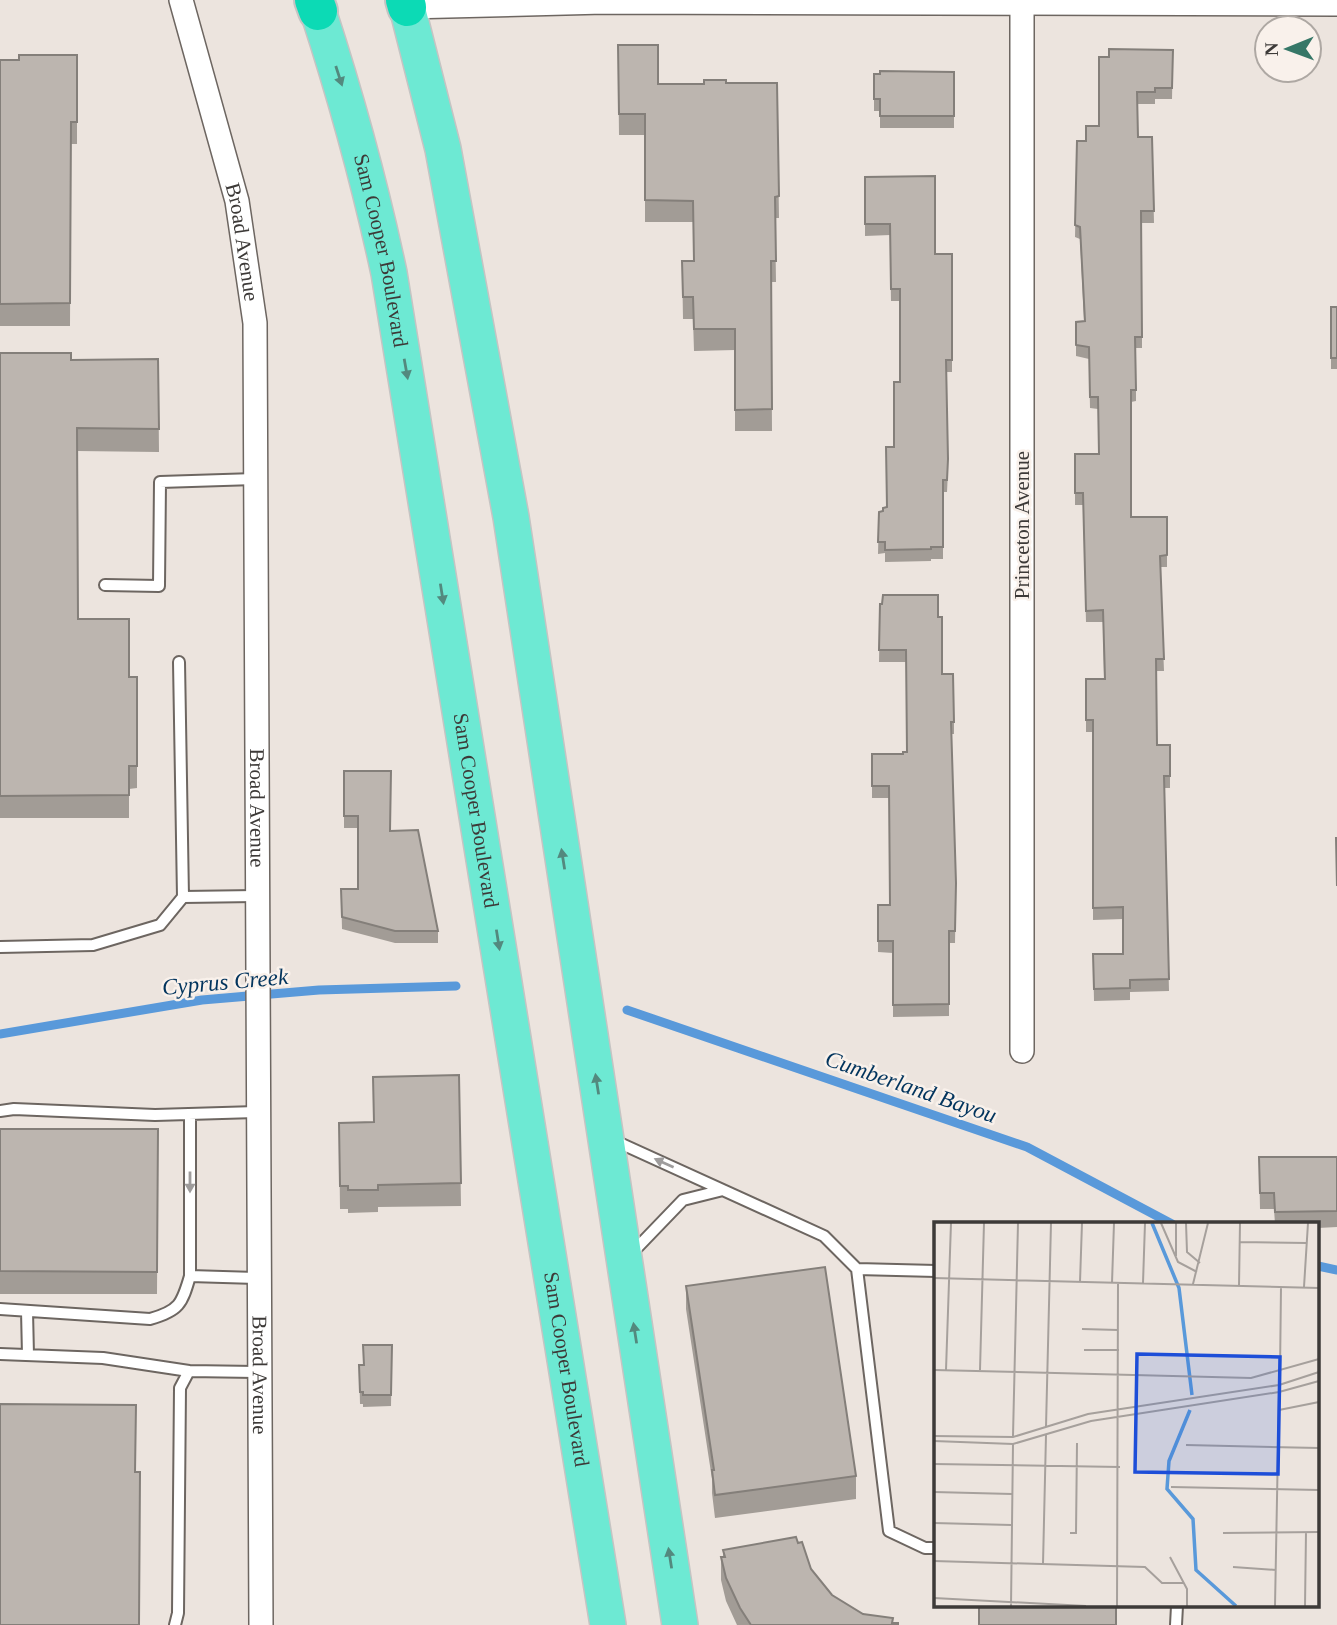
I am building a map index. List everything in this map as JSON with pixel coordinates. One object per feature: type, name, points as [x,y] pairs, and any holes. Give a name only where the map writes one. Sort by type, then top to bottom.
[{"type":"main road","points":[[406,3],[443,149],[511,517],[680,1625]]},
{"type":"main road","name":"Sam Cooper Boulevard","points":[[316,6],[349,111],[389,272],[608,1625]]},
{"type":"street","name":"Broad Avenue","points":[[181,0],[237,201],[255,323],[261,1625]]},
{"type":"street","points":[[406,3],[1022,1],[1337,4]]},
{"type":"street","name":"Princeton Avenue","points":[[1022,1],[1022,1051]]},
{"type":"lane","points":[[105,585],[159,586],[160,482],[256,479]]},
{"type":"lane","points":[[0,947],[93,946],[160,925],[183,897],[179,662]]},
{"type":"lane","points":[[183,897],[258,896]]},
{"type":"lane","points":[[0,1111],[14,1109],[191,1114],[258,1112]]},
{"type":"lane","points":[[0,1309],[150,1319],[170,1314],[183,1300],[190,1276],[191,1114]]},
{"type":"lane","points":[[605,1137],[824,1236],[857,1269],[889,1531],[925,1548],[934,1548]]},
{"type":"lane","points":[[625,1262],[684,1200],[723,1190]]},
{"type":"lane","points":[[857,1269],[934,1271]]},
{"type":"lane","points":[[190,1276],[258,1278]]},
{"type":"lane","points":[[27,1311],[28,1355]]},
{"type":"lane","points":[[0,1354],[103,1358],[189,1371],[259,1372]]},
{"type":"lane","points":[[175,1625],[178,1613],[180,1388],[189,1371]]},
{"type":"building","points":[[618,45],[658,45],[658,84],[704,84],[704,80],[777,83],[779,196],[775,197],[776,261],[771,261],[772,409],[735,410],[735,329],[694,329],[693,297],[683,297],[682,261],[694,261],[693,201],[645,200],[645,114],[619,114]]},
{"type":"building","points":[[1109,49],[1173,50],[1172,88],[1137,92],[1138,137],[1152,137],[1154,211],[1141,211],[1142,337],[1135,337],[1136,390],[1131,390],[1131,517],[1167,517],[1167,555],[1160,556],[1164,659],[1156,659],[1157,745],[1170,745],[1170,776],[1164,776],[1169,979],[1130,980],[1130,988],[1094,989],[1093,954],[1123,954],[1123,907],[1093,908],[1093,720],[1086,720],[1086,679],[1105,679],[1103,610],[1086,611],[1083,493],[1075,493],[1075,454],[1099,454],[1098,397],[1090,397],[1089,347],[1076,345],[1076,322],[1085,321],[1080,227],[1075,225],[1077,141],[1086,141],[1086,126],[1099,126],[1099,57],[1109,57]]},
{"type":"building","points":[[19,55],[77,55],[77,122],[71,122],[70,303],[0,304],[0,60],[19,60]]},
{"type":"building","points":[[880,71],[954,72],[954,116],[880,116],[880,99],[874,99],[874,74],[880,74]]},
{"type":"building","points":[[935,176],[935,254],[952,254],[952,360],[946,360],[948,459],[947,480],[943,480],[943,547],[885,550],[885,542],[878,542],[879,512],[887,507],[886,447],[894,447],[894,382],[900,382],[900,289],[891,289],[890,224],[865,224],[865,177]]},
{"type":"building","points":[[1331,307],[1337,307],[1337,358],[1331,358]]},
{"type":"building","points":[[0,353],[71,353],[71,360],[158,359],[159,429],[77,428],[78,619],[129,619],[129,677],[137,677],[137,766],[129,766],[129,795],[0,796]]},
{"type":"building","points":[[883,595],[938,595],[938,617],[942,617],[942,674],[953,674],[954,722],[951,722],[956,883],[955,931],[949,931],[949,1004],[893,1005],[893,941],[878,941],[878,905],[890,905],[889,786],[872,786],[872,754],[907,752],[906,650],[879,650],[880,604]]},
{"type":"building","points":[[344,771],[391,771],[390,831],[418,830],[438,931],[395,931],[342,917],[341,889],[358,889],[358,816],[344,816]]},
{"type":"building","points":[[459,1075],[461,1183],[378,1185],[378,1190],[348,1190],[348,1186],[340,1186],[339,1123],[374,1122],[373,1077]]},
{"type":"building","points":[[0,1129],[158,1129],[157,1272],[0,1271]]},
{"type":"building","points":[[1259,1157],[1337,1157],[1337,1211],[1275,1212],[1274,1193],[1260,1193]]},
{"type":"building","points":[[825,1267],[856,1476],[715,1495],[714,1470],[686,1286]]},
{"type":"building","points":[[363,1345],[392,1345],[391,1395],[363,1395],[363,1392],[360,1392],[359,1365],[364,1365]]},
{"type":"building","points":[[0,1404],[136,1405],[135,1472],[140,1472],[139,1625],[0,1625]]},
{"type":"building","points":[[796,1537],[798,1543],[802,1542],[811,1569],[832,1595],[863,1614],[893,1618],[892,1623],[898,1625],[751,1625],[726,1578],[721,1557],[725,1557],[723,1550]]},
{"type":"building","points":[[979,1608],[1116,1608],[1116,1625],[979,1625]]},
{"type":"waterway","name":"Cyprus Creek","points":[[0,1034],[202,1000],[319,990],[456,986]]},
{"type":"waterway","name":"Cumberland Bayou","points":[[627,1010],[1027,1147],[1168,1222]]},
{"type":"waterway","name":"Cumberland Bayou","points":[[1320,1266],[1337,1270]]}]
